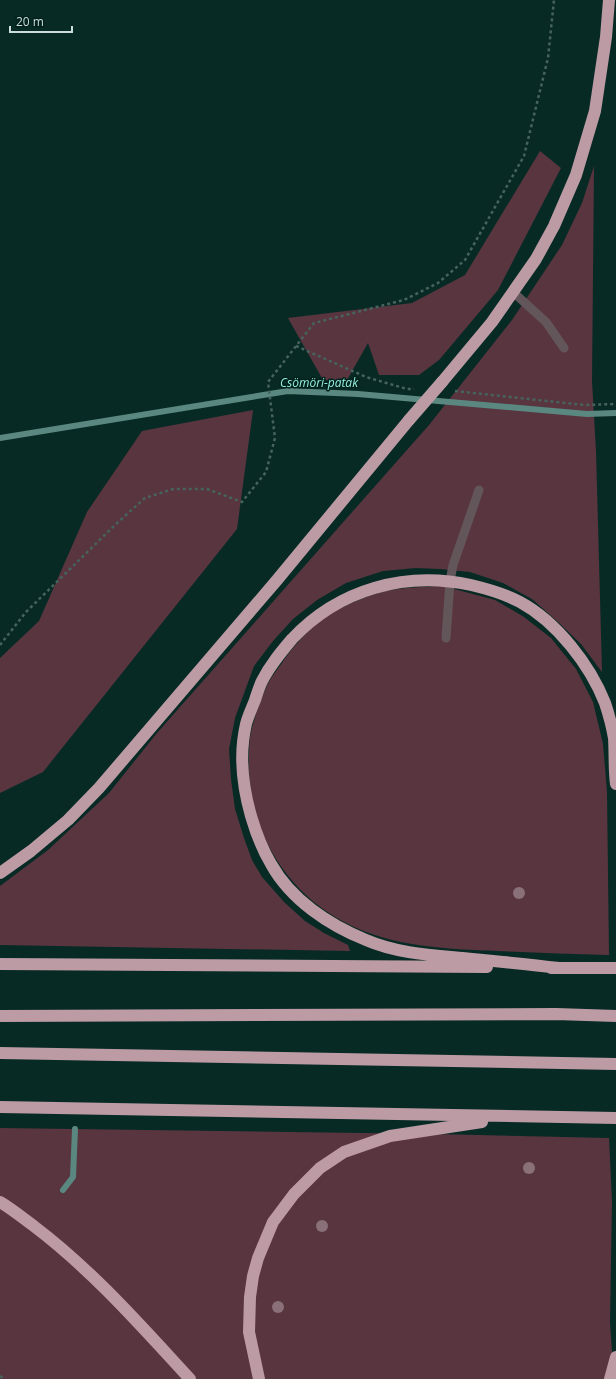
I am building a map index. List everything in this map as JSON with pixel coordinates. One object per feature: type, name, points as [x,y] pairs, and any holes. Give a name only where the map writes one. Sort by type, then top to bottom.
[{"type":"highway","points":[[0,873],[31,852],[68,820],[99,788],[277,580],[492,322],[513,292],[536,259],[554,226],[576,175],[595,111],[606,37],[609,0]]},
{"type":"highway","points":[[559,968],[406,952],[368,942],[342,929],[312,910],[287,887],[271,865],[259,839],[248,805],[244,779],[243,753],[246,725],[262,681],[278,655],[303,628],[323,612],[347,598],[373,588],[400,582],[431,580],[450,581],[484,588],[520,602],[551,625],[576,653],[597,686],[612,724],[616,784]]},
{"type":"highway","points":[[0,964],[616,968]]},
{"type":"highway","points":[[0,1016],[556,1014],[616,1016]]},
{"type":"highway","points":[[0,1053],[616,1064]]},
{"type":"highway","points":[[0,1107],[616,1118]]},
{"type":"highway","points":[[259,1379],[249,1332],[250,1297],[253,1276],[258,1258],[273,1222],[294,1194],[320,1168],[344,1152],[390,1136],[519,1117]]},
{"type":"highway","points":[[0,1202],[44,1234],[80,1263],[113,1296],[190,1379]]},
{"type":"highway","points":[[610,1379],[616,1357]]},
{"type":"lane","points":[[513,292],[546,322],[564,348]]},
{"type":"lane","points":[[446,638],[450,581],[453,565],[479,490]]},
{"type":"path","points":[[0,645],[26,612],[115,525],[145,498],[173,489],[207,488],[242,502],[266,472],[275,438],[268,382],[314,323],[404,300],[438,283],[465,260],[524,156],[548,58],[554,0]]},
{"type":"path","points":[[296,346],[366,377],[407,389]]},
{"type":"path","points":[[466,392],[584,405],[616,404]]},
{"type":"path","points":[[0,1376],[4,1379]]},
{"type":"shaded area","points":[[540,151],[561,168],[498,290],[439,360],[419,375],[379,375],[368,343],[347,380],[323,380],[288,318],[412,303],[465,275]]},
{"type":"shaded area","points":[[594,166],[592,381],[596,451],[602,672],[581,644],[557,621],[532,599],[503,583],[470,572],[416,568],[383,571],[346,583],[317,600],[293,619],[273,641],[254,666],[235,718],[229,749],[235,809],[252,860],[262,877],[284,902],[305,921],[324,933],[348,945],[350,951],[0,945],[0,886],[48,850],[109,793],[157,733],[429,425],[512,320],[562,245],[582,203]]},
{"type":"shaded area","points":[[253,410],[237,529],[43,772],[0,793],[0,658],[39,621],[87,512],[142,431]]},
{"type":"shaded area","points":[[443,586],[495,600],[524,617],[551,638],[576,669],[593,702],[603,744],[607,792],[609,955],[440,948],[401,942],[364,931],[346,923],[324,910],[305,894],[288,875],[274,855],[262,832],[254,809],[250,784],[249,748],[252,727],[257,710],[274,674],[299,641],[317,623],[330,614],[357,601],[379,593],[414,587]]},
{"type":"shaded area","points":[[0,1128],[609,1138],[612,1201],[610,1323],[614,1379],[0,1379]]},
{"type":"waterway","name":"Csömöri-patak","points":[[0,438],[288,391],[358,394],[587,414],[616,413]]},
{"type":"waterway","points":[[63,1190],[73,1177],[75,1129]]}]
